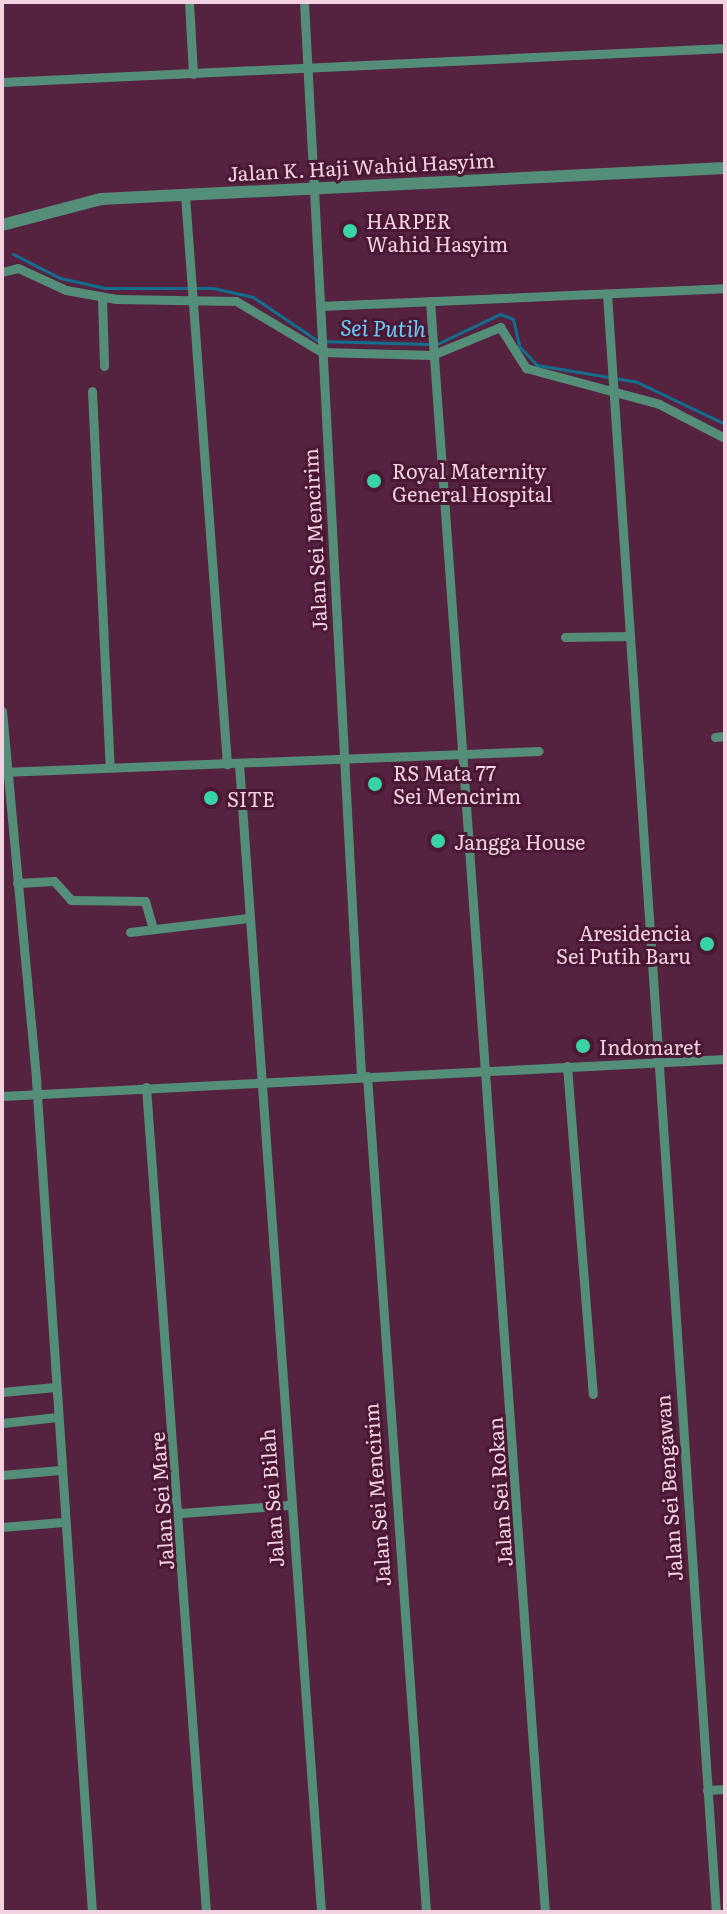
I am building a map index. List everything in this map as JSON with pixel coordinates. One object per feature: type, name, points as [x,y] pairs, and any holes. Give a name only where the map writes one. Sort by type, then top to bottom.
[{"type":"street","points":[[189,2],[193,74]]},
{"type":"street","name":"Jalan Sei Mencirim","points":[[304,2],[364,1076],[426,1912]]},
{"type":"street","points":[[2,82],[725,48]]},
{"type":"street","name":"Jalan K. Haji Wahid Hasyim","points":[[2,225],[101,199],[725,168]]},
{"type":"street","points":[[185,195],[196,298],[227,764]]},
{"type":"street","points":[[2,272],[18,268],[102,297],[196,298],[252,305],[322,351],[432,352],[500,327],[526,368],[614,396],[659,404],[725,438]]},
{"type":"street","points":[[320,306],[725,288]]},
{"type":"street","name":"Jalan Sei Bengawan","points":[[607,294],[655,1062],[716,1912]]},
{"type":"street","points":[[102,297],[104,366]]},
{"type":"street","name":"Jalan Sei Rokan","points":[[430,301],[460,754],[489,1070],[545,1912]]},
{"type":"street","points":[[92,391],[110,768]]},
{"type":"street","points":[[565,637],[630,636]]},
{"type":"street","points":[[2,711],[5,772],[36,1093],[92,1912]]},
{"type":"street","points":[[5,772],[539,751]]},
{"type":"street","name":"Jalan Sei Bilah","points":[[239,764],[289,1505],[321,1912]]},
{"type":"street","points":[[17,883],[54,881],[71,900],[145,901],[152,926]]},
{"type":"street","points":[[130,932],[152,926],[248,918]]},
{"type":"street","points":[[2,1096],[725,1059]]},
{"type":"street","points":[[567,1066],[593,1394]]},
{"type":"street","name":"Jalan Sei Mare","points":[[146,1087],[181,1513],[206,1912]]},
{"type":"street","points":[[2,1392],[55,1387]]},
{"type":"street","points":[[2,1423],[58,1417]]},
{"type":"street","points":[[2,1475],[60,1470]]},
{"type":"street","points":[[181,1513],[289,1505]]},
{"type":"street","points":[[2,1527],[63,1522]]},
{"type":"street","points":[[707,1790],[725,1789]]},
{"type":"waterway","name":"Sei Putih","points":[[13,254],[60,278],[105,288],[213,288],[253,297],[318,341],[429,344]]},
{"type":"waterway","name":"Sei Putih","points":[[437,344],[500,314],[513,319],[519,346],[537,365],[637,382],[725,424]]},
{"type":"place","name":"HARPER Wahid Hasyim","points":[[350,231]]},
{"type":"place","name":"Royal Maternity General Hospital","points":[[374,481]]},
{"type":"place","name":"RS Mata 77 Sei Mencirim","points":[[375,784]]},
{"type":"place","name":"SITE","points":[[211,798]]},
{"type":"place","name":"Jangga House","points":[[438,841]]},
{"type":"place","name":"Aresidencia Sei Putih Baru","points":[[707,944]]},
{"type":"place","name":"Indomaret","points":[[583,1046]]}]
